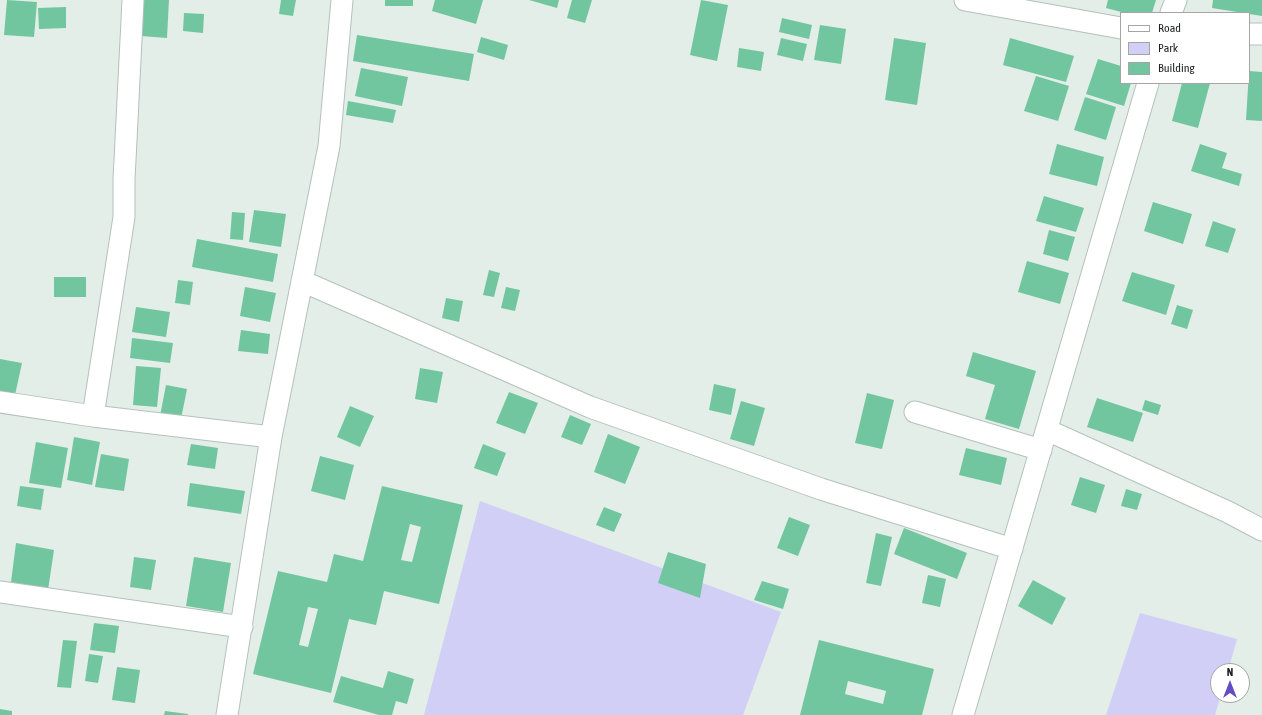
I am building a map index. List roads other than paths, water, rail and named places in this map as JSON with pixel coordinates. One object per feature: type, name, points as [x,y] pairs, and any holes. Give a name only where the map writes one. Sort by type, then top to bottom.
[{"type":"street","points":[[93,416],[124,217],[124,180],[133,0]]},
{"type":"street","points":[[227,715],[271,437],[328,146],[342,0]]},
{"type":"street","points":[[964,0],[1120,28]]},
{"type":"street","points":[[1171,12],[1176,0]]},
{"type":"street","points":[[1250,34],[1262,34]]},
{"type":"street","points":[[963,715],[1148,84]]},
{"type":"street","points":[[302,281],[590,407],[821,489],[1012,549]]},
{"type":"street","points":[[0,402],[93,416],[271,437]]},
{"type":"street","points":[[915,412],[1041,450]]},
{"type":"street","points":[[1046,430],[1228,512],[1262,530]]},
{"type":"street","points":[[0,592],[242,627]]}]
